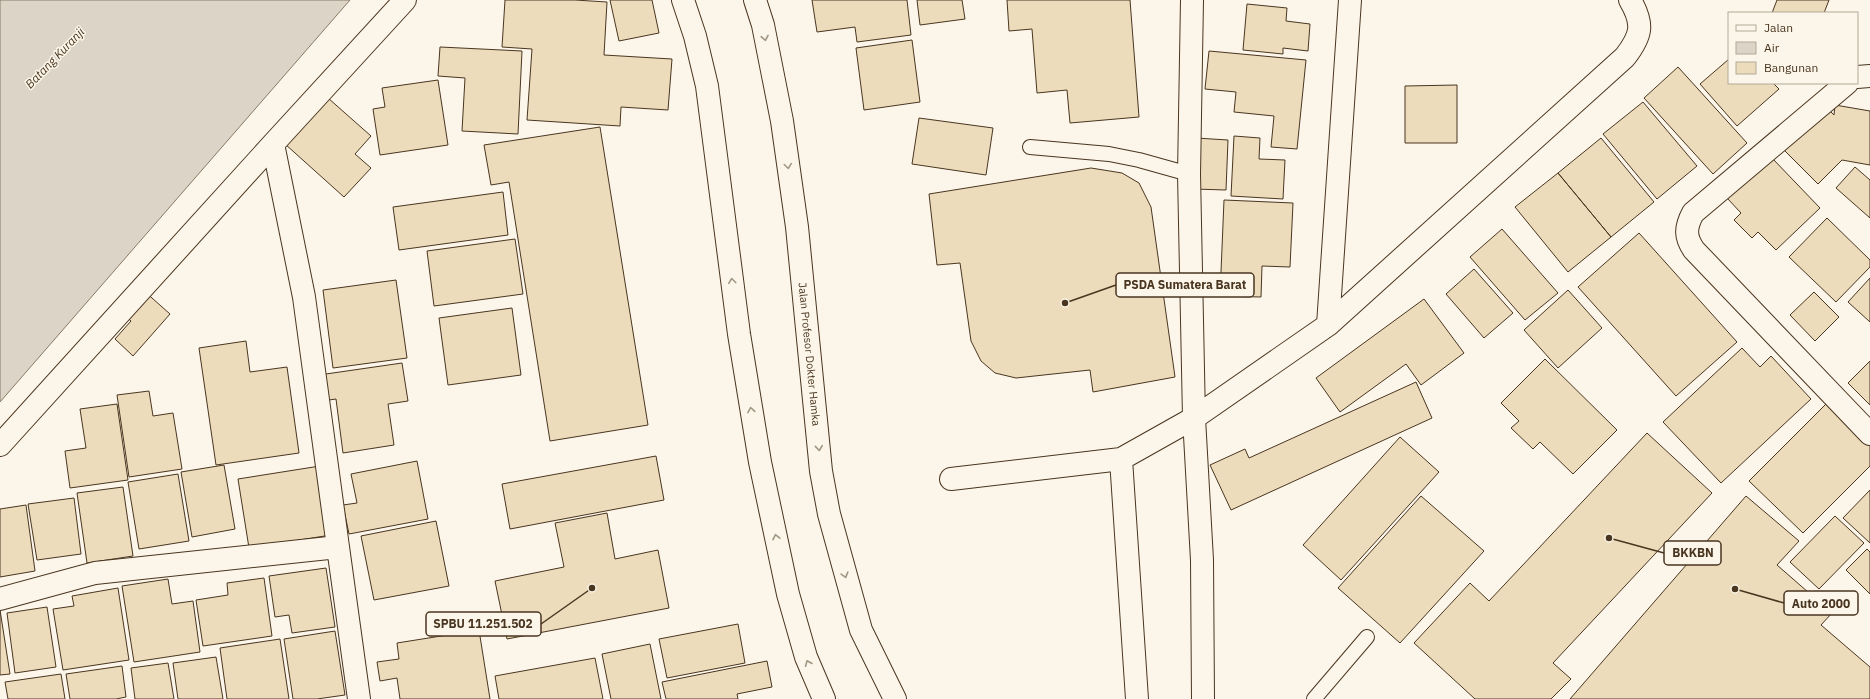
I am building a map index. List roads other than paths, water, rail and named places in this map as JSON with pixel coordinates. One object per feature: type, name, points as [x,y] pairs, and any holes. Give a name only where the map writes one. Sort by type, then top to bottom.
[{"type":"street","points":[[0,445],[272,144],[406,0]]},
{"type":"street","points":[[683,0],[695,36],[707,86],[739,334],[760,462],[788,594],[806,657],[824,699]]},
{"type":"street","name":"Jalan Profesor Dokter Hamka","points":[[755,0],[763,26],[782,121],[797,227],[821,471],[829,514],[861,630],[895,699]]},
{"type":"street","points":[[1192,0],[1189,174],[1194,418],[1202,560],[1203,699]]},
{"type":"street","points":[[1328,325],[1350,0]]},
{"type":"street","points":[[951,479],[1121,459],[1194,418],[1328,325],[1625,57],[1636,41],[1640,27],[1636,9],[1630,0]]},
{"type":"street","points":[[1858,77],[1870,76]]},
{"type":"street","points":[[1846,84],[1693,213],[1687,226],[1686,237],[1694,250],[1870,434]]},
{"type":"street","points":[[272,144],[304,297],[359,699]]},
{"type":"street","points":[[1121,459],[1137,699]]},
{"type":"street","points":[[0,599],[96,573],[338,547]]},
{"type":"lane","points":[[1030,147],[1109,154],[1139,160],[1189,174]]},
{"type":"lane","points":[[1314,699],[1367,637]]},
{"type":"water","name":"Batang Kuranji","points":[[0,0],[350,0],[0,402]]},
{"type":"place","name":"PSDA Sumatera Barat","points":[[1065,303]]},
{"type":"place","name":"BKKBN","points":[[1609,538]]},
{"type":"place","name":"SPBU 11.251.502","points":[[592,588]]},
{"type":"place","name":"Auto 2000","points":[[1735,589]]}]
